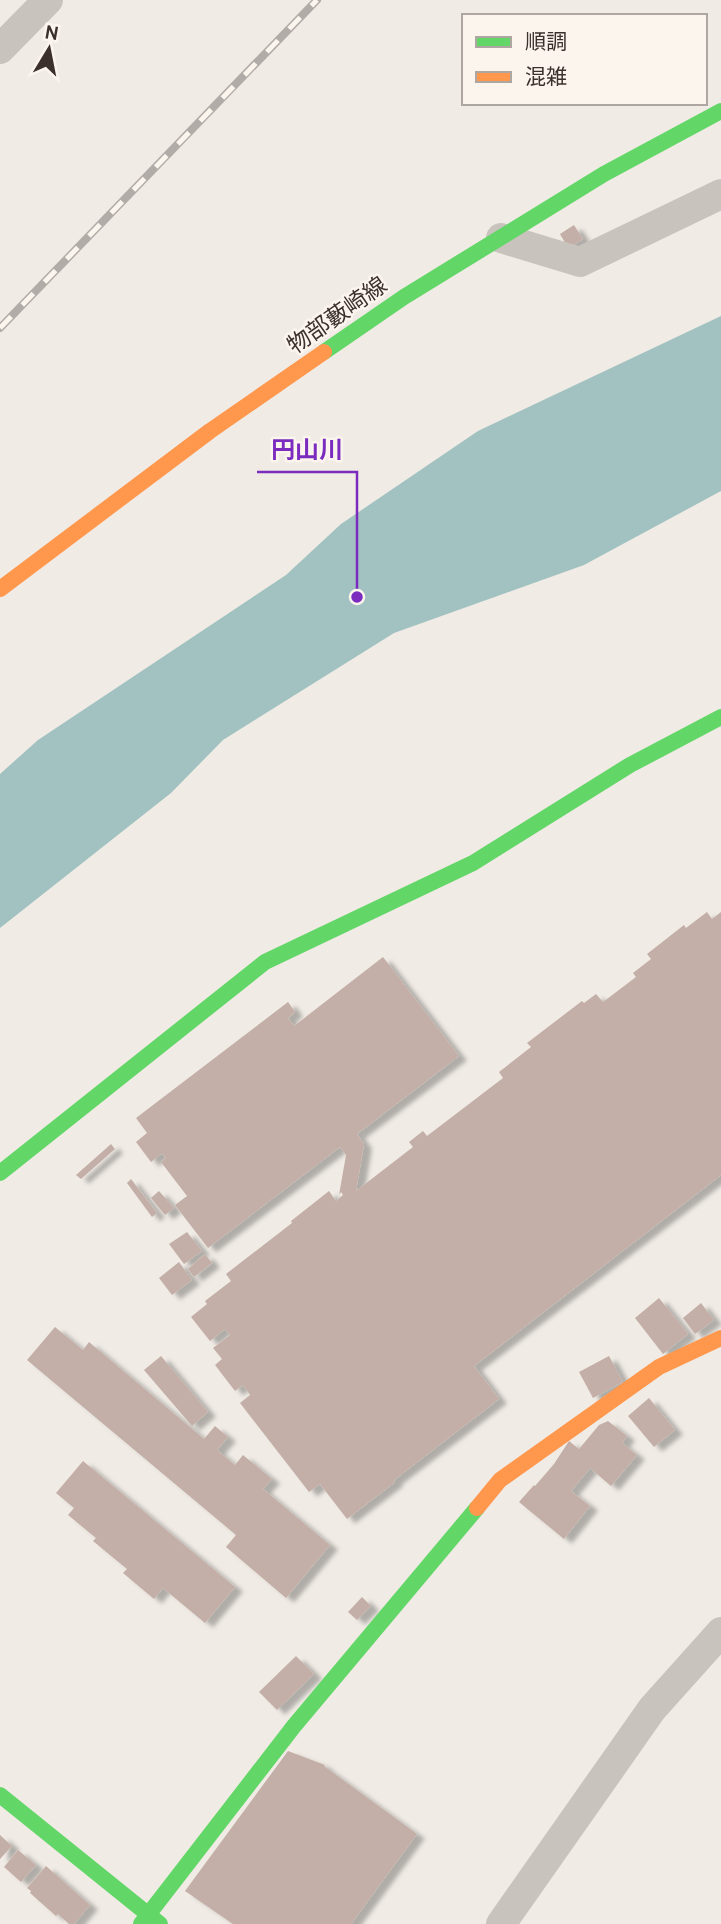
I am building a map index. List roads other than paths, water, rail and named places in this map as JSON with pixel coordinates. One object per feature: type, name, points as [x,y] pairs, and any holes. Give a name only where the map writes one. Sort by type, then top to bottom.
[{"type":"street","points":[[0,49],[48,0]]},
{"type":"street","name":"物部藪崎線","points":[[0,589],[210,431],[404,297],[604,174],[721,111]]},
{"type":"street","points":[[501,238],[580,262],[721,194]]},
{"type":"street","points":[[0,1173],[265,962],[473,863],[630,765],[721,717]]},
{"type":"street","points":[[0,1795],[149,1921],[293,1726],[500,1480],[659,1367],[721,1338]]},
{"type":"street","points":[[500,1924],[652,1709],[721,1632]]},
{"type":"water","points":[[721,316],[721,491],[584,565],[394,633],[223,740],[171,793],[0,928],[0,774],[38,740],[286,575],[341,524],[478,431]]},
{"type":"railway","points":[[0,328],[317,0]]},
{"type":"place","name":"円山川","points":[[357,597]]}]
